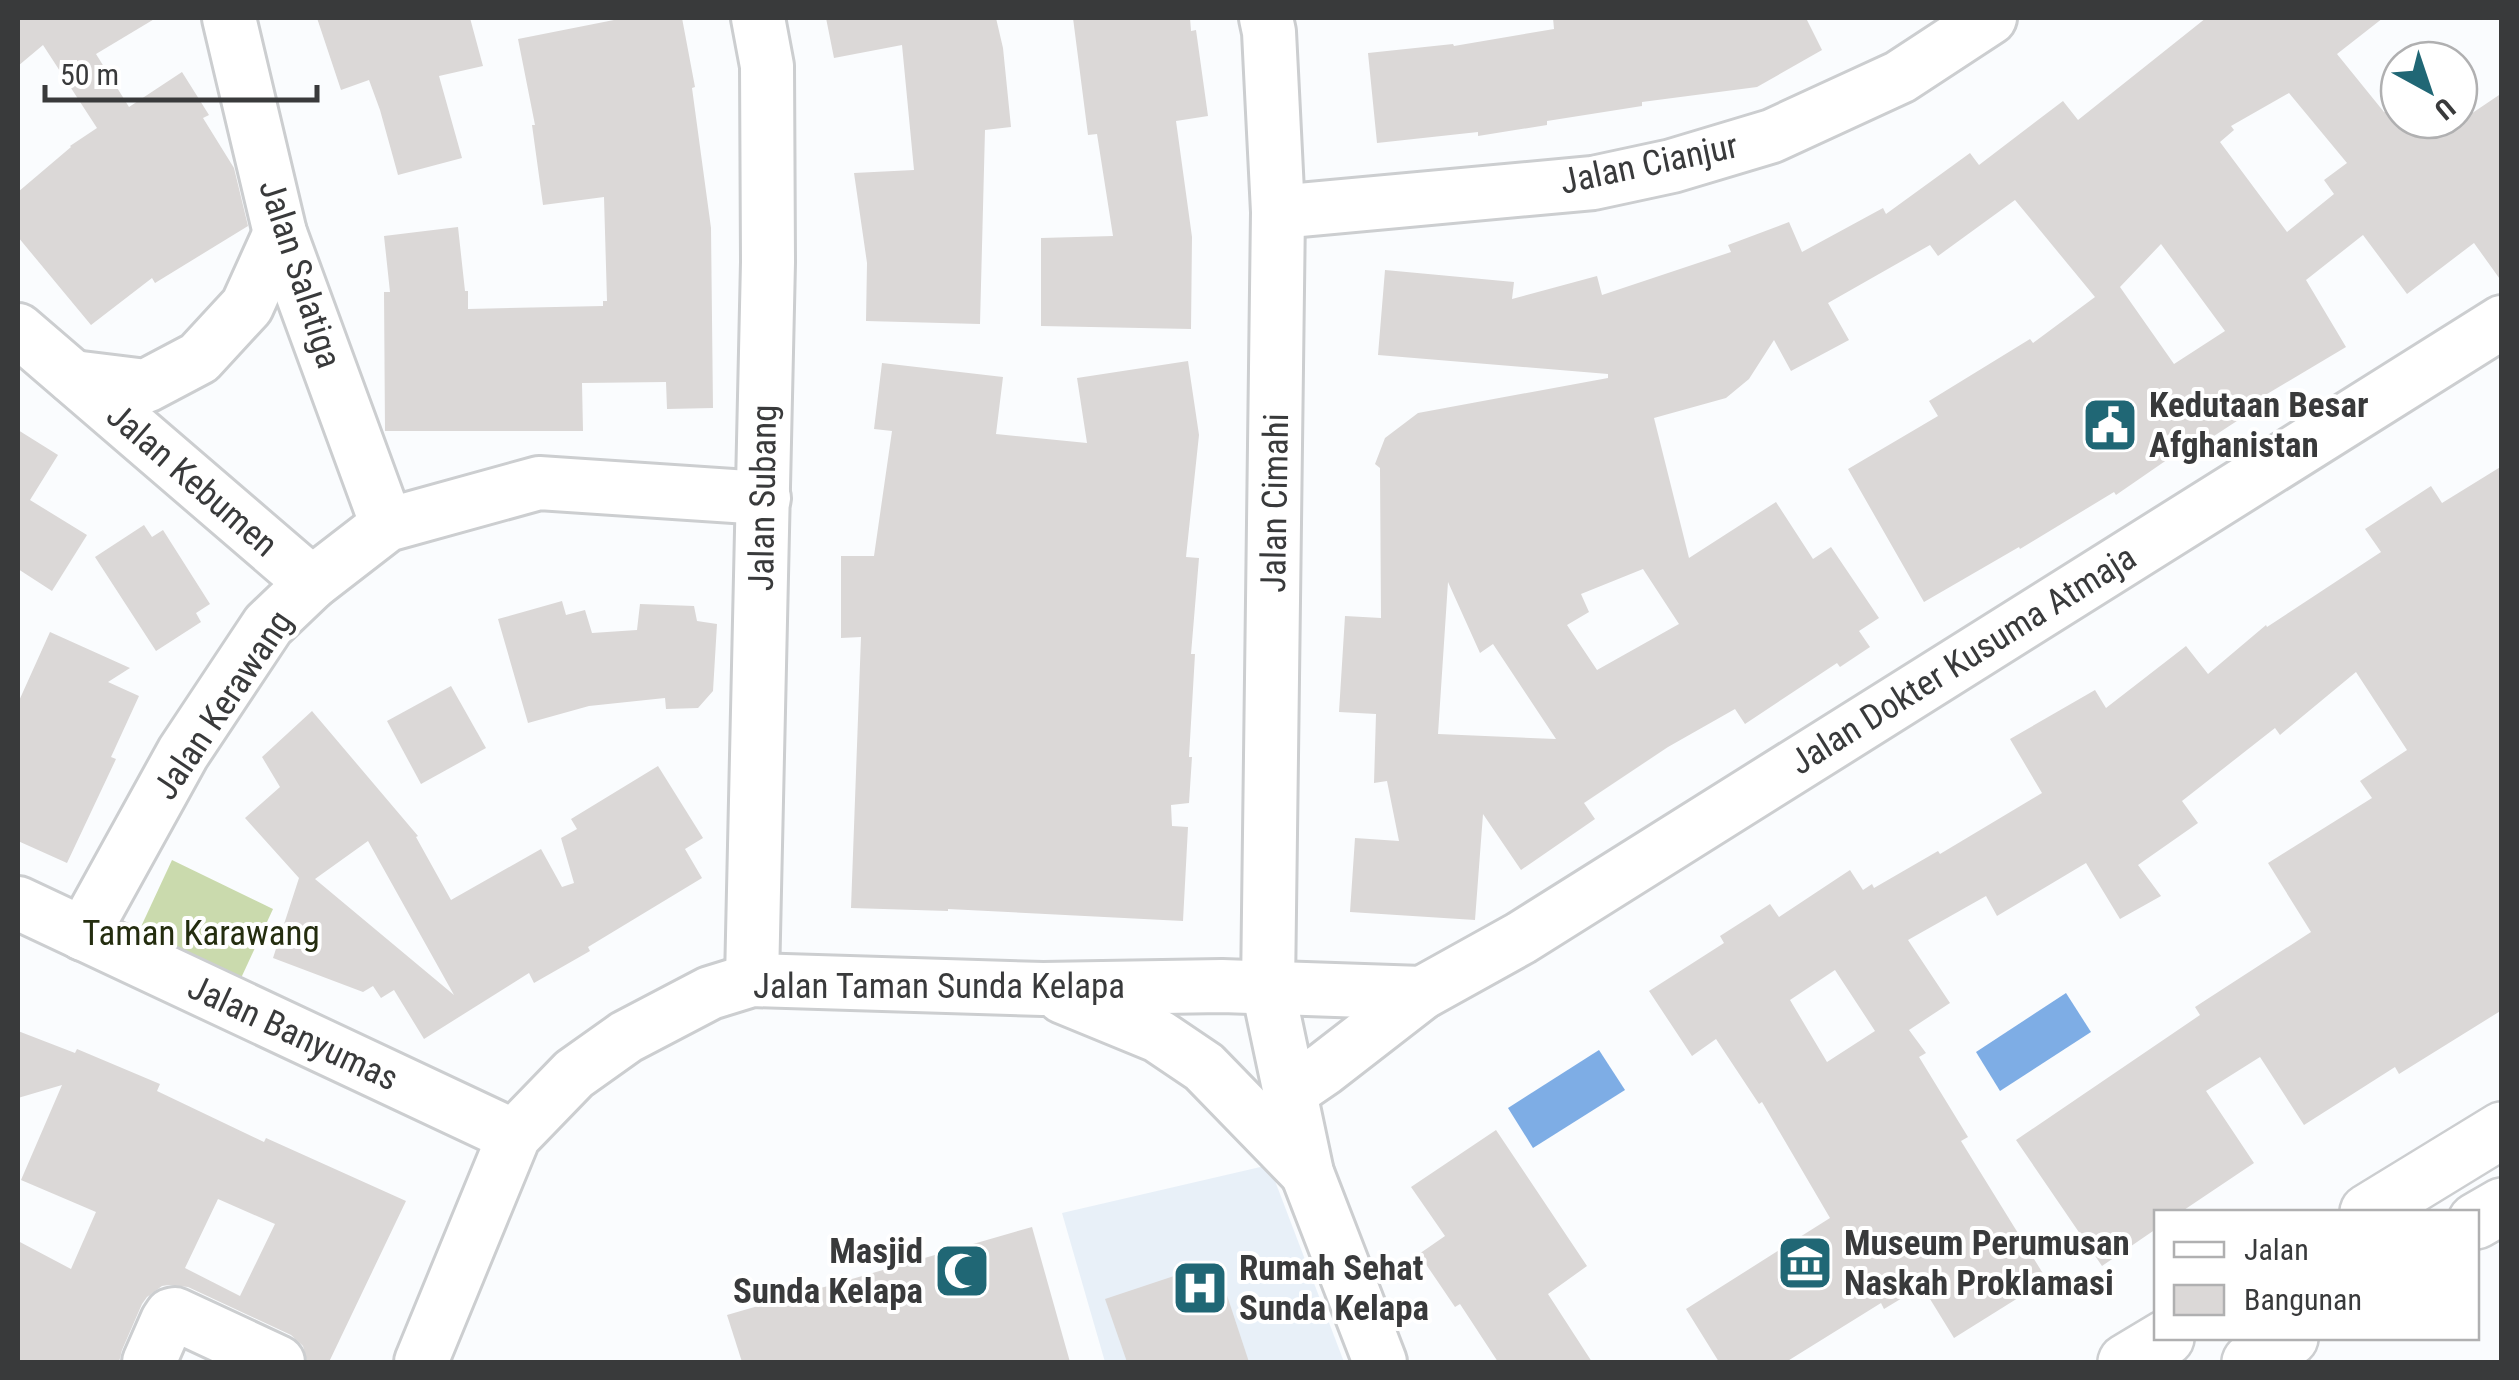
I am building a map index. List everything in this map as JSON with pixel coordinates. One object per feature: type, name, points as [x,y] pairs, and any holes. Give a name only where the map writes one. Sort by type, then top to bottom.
[{"type":"main road","points":[[2371,1210],[2501,1132]]},
{"type":"main road","points":[[2479,1220],[2502,1206]]},
{"type":"main road","points":[[2126,1362],[2163,1340]]},
{"type":"main road","points":[[2250,1362],[2287,1340]]},
{"type":"street","name":"Jalan Salatiga","points":[[229,18],[280,233],[387,525]]},
{"type":"street","name":"Jalan Subang","points":[[752,980],[768,262],[767,66],[758,18]]},
{"type":"street","name":"Jalan Cimahi","points":[[1266,18],[1278,212],[1268,989]]},
{"type":"street","name":"Jalan Cianjur","points":[[1278,212],[1594,183],[1672,166],[1772,136],[1900,77],[1990,18]]},
{"type":"street","name":"Jalan Kebumen","points":[[73,377],[146,386],[199,358],[247,306],[280,233]]},
{"type":"street","name":"Jalan Dokter Kusuma Atmaja","points":[[1289,1092],[1422,993],[1522,938],[2502,322]]},
{"type":"street","name":"Jalan Kebumen","points":[[18,330],[312,583]]},
{"type":"street","name":"Jalan Kerawang","points":[[82,934],[183,753],[268,625],[312,583],[387,525],[539,483],[764,498]]},
{"type":"street","name":"Jalan Banyumas","points":[[18,903],[514,1136]]},
{"type":"street","name":"Jalan Taman Sunda Kelapa","points":[[422,1362],[514,1136],[574,1074],[626,1038],[710,993],[752,980],[1042,989],[1268,989]]},
{"type":"street","points":[[1042,989],[1158,1036],[1204,1067],[1307,1174]]},
{"type":"street","points":[[1380,1362],[1307,1174],[1268,989],[1422,993]]},
{"type":"street","points":[[148,1362],[167,1321],[175,1314],[278,1362]]},
{"type":"shaded area","name":"Rumah Sehat Sunda Kelapa","points":[[1269,1165],[1344,1362],[1105,1362],[1062,1213]]},
{"type":"green space","name":"Taman Karawang","points":[[172,860],[273,909],[229,1004],[126,959]]},
{"type":"water","points":[[2066,993],[2091,1032],[2000,1091],[1976,1052]]},
{"type":"water","points":[[1599,1050],[1625,1090],[1533,1148],[1508,1108]]},
{"type":"building","points":[[18,18],[156,18],[96,54],[129,107],[182,72],[209,115],[203,118],[234,168],[248,226],[155,283],[152,278],[91,325],[18,237],[18,192],[70,146],[97,128],[43,45],[18,66]]},
{"type":"building","points":[[317,18],[470,18],[483,66],[439,76],[462,158],[398,175],[369,80],[341,90]]},
{"type":"building","points":[[624,18],[682,18],[695,87],[692,88],[711,228],[713,408],[667,409],[666,382],[582,383],[583,431],[385,431],[384,292],[390,292],[384,236],[458,227],[468,309],[603,306],[603,301],[607,301],[604,197],[543,205],[535,125],[518,39]]},
{"type":"building","points":[[826,18],[996,18],[1011,127],[985,130],[980,324],[866,321],[867,263],[854,173],[914,170],[902,45],[834,58]]},
{"type":"building","points":[[1073,18],[1190,18],[1191,31],[1196,30],[1208,116],[1176,121],[1192,237],[1191,329],[1041,326],[1041,238],[1113,236],[1097,134],[1088,135]]},
{"type":"building","points":[[1553,18],[1806,18],[1822,50],[1757,87],[1642,102],[1642,106],[1478,136],[1478,132],[1377,143],[1368,53],[1454,46],[1554,29]]},
{"type":"building","points":[[2206,18],[2383,18],[2337,54],[2379,106],[2379,140],[2479,140],[2479,109],[2502,93],[2502,282],[2474,243],[2407,294],[2363,235],[2306,280],[2346,347],[2262,397],[2266,402],[2191,451],[2187,446],[2116,495],[2114,492],[1924,602],[1848,469],[1938,416],[1929,401],[2030,339],[2033,343],[2095,297],[2015,200],[1938,256],[1930,245],[1828,303],[1849,340],[1791,371],[1774,340],[1749,379],[1726,398],[1654,418],[1689,558],[1776,502],[1813,559],[1831,547],[1879,618],[1859,631],[1870,647],[1840,667],[1837,663],[1745,724],[1735,709],[1668,747],[1584,803],[1595,819],[1521,870],[1483,814],[1475,920],[1350,912],[1355,838],[1399,841],[1387,781],[1374,783],[1376,714],[1339,712],[1345,616],[1381,618],[1380,468],[1375,464],[1385,438],[1418,413],[1608,378],[1608,374],[1378,355],[1385,270],[1514,282],[1512,299],[1597,276],[1602,295],[1731,252],[1728,245],[1789,222],[1802,252],[1883,208],[1886,214],[1970,153],[1979,165],[2063,101],[2078,120]],"holes":[[[2289,93],[2347,163],[2324,180],[2334,194],[2287,232],[2220,142],[2234,130],[2231,126]],[[2161,244],[2225,331],[2174,364],[2120,287]],[[1643,569],[1679,624],[1597,670],[1567,625],[1589,612],[1581,594]],[[1448,582],[1480,653],[1493,644],[1556,739],[1438,734]]]},
{"type":"building","points":[[1188,361],[1199,435],[1186,557],[1199,558],[1191,654],[1195,654],[1192,757],[1189,803],[1171,805],[1172,826],[1188,827],[1183,921],[851,908],[861,637],[841,638],[841,556],[874,556],[892,431],[874,429],[882,363],[1003,377],[996,434],[1087,443],[1077,378]]},
{"type":"building","points":[[18,430],[58,455],[30,500],[87,535],[52,591],[18,569]]},
{"type":"building","points":[[2502,466],[2502,1010],[2399,1074],[2395,1067],[2304,1125],[2260,1057],[2206,1091],[2254,1163],[2184,1210],[2154,1210],[2154,1230],[2102,1266],[2016,1140],[2200,1015],[2195,1007],[2311,932],[2268,863],[2372,798],[2360,781],[2407,750],[2356,672],[2280,735],[2275,728],[2182,801],[2198,823],[2138,865],[2161,896],[2120,919],[2086,863],[1997,916],[1986,896],[1908,940],[1950,1003],[1909,1030],[1926,1053],[1919,1057],[1968,1137],[1961,1141],[2047,1280],[1954,1338],[1922,1286],[1884,1309],[1881,1303],[1786,1362],[1719,1362],[1686,1309],[1830,1218],[1762,1102],[1759,1104],[1716,1039],[1692,1056],[1649,991],[1724,943],[1720,936],[1770,904],[1779,917],[1850,870],[1863,890],[1872,884],[1874,888],[2042,793],[2010,739],[2095,690],[2106,708],[2186,646],[2208,674],[2266,625],[2381,552],[2365,529],[2431,486],[2442,503]],"holes":[[[1835,970],[1875,1031],[1827,1062],[1790,1000]]]},
{"type":"building","points":[[144,525],[152,537],[163,530],[210,604],[196,613],[201,622],[156,651],[95,557]]},
{"type":"building","points":[[562,601],[566,615],[585,610],[592,633],[637,630],[640,604],[694,606],[697,621],[717,624],[713,691],[698,708],[666,709],[665,698],[589,706],[528,723],[498,619]]},
{"type":"building","points":[[50,632],[130,668],[108,682],[139,696],[111,757],[116,759],[67,863],[18,841],[18,703]]},
{"type":"building","points":[[451,686],[486,748],[421,784],[387,721]]},
{"type":"building","points":[[312,711],[418,836],[451,900],[541,849],[562,887],[574,883],[561,838],[577,829],[571,819],[658,766],[703,838],[685,849],[702,878],[588,947],[590,951],[534,983],[529,973],[424,1039],[394,990],[381,998],[373,986],[363,992],[273,958],[299,878],[245,818],[280,787],[262,757]],"holes":[[[368,841],[454,995],[315,879]]]},
{"type":"building","points":[[18,1031],[75,1053],[77,1049],[160,1084],[157,1091],[264,1142],[266,1138],[406,1201],[329,1362],[307,1362],[303,1346],[291,1335],[188,1287],[169,1285],[162,1286],[142,1304],[119,1362],[18,1362],[18,1241],[71,1269],[96,1212],[21,1180],[62,1085],[18,1098]],"holes":[[[218,1199],[275,1224],[240,1296],[185,1268]]]},
{"type":"building","points":[[1496,1130],[1587,1266],[1548,1294],[1592,1362],[1498,1362],[1460,1304],[1455,1307],[1419,1254],[1445,1236],[1411,1187]]},
{"type":"building","name":"Masjid Sunda Kelapa","points":[[1032,1227],[1070,1362],[742,1362],[727,1315]]},
{"type":"building","points":[[1216,1262],[1249,1362],[1127,1362],[1105,1299]]},
{"type":"place","name":"Kedutaan Besar Afghanistan","points":[[2110,425]]},
{"type":"place","name":"Museum Perumusan Naskah Proklamasi","points":[[1805,1263]]},
{"type":"place","name":"Masjid Sunda Kelapa","points":[[962,1271]]},
{"type":"place","name":"Rumah Sehat Sunda Kelapa","points":[[1200,1288]]}]
